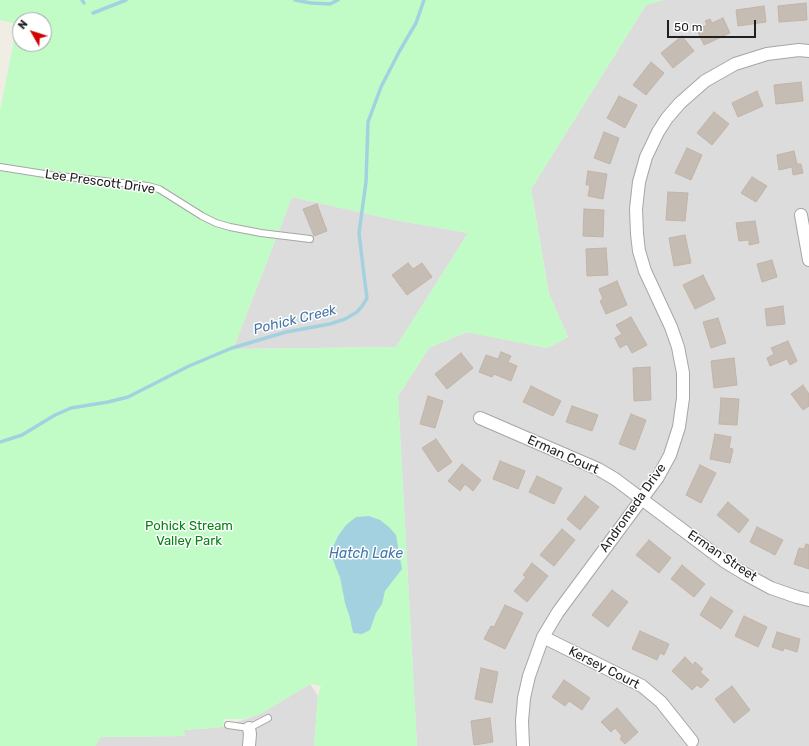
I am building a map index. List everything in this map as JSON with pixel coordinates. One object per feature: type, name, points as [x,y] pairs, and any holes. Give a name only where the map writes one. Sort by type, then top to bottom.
[{"type":"street","name":"Andromeda Drive","points":[[523,746],[522,721],[524,698],[529,676],[543,637],[558,612],[658,476],[670,455],[679,426],[683,398],[683,372],[678,347],[671,327],[645,271],[639,251],[636,209],[639,182],[646,157],[658,132],[667,118],[680,103],[706,81],[735,64],[767,54],[809,50]]},
{"type":"street","points":[[801,215],[809,260]]},
{"type":"street","name":"Erman Court","points":[[480,418],[598,469],[615,479],[642,499]]},
{"type":"street","name":"Erman Street","points":[[642,499],[724,561],[747,575],[771,588],[809,600]]},
{"type":"street","name":"Kersey Court","points":[[543,637],[642,686],[661,702],[692,741]]},
{"type":"street","points":[[249,728],[249,746]]},
{"type":"lane","name":"Lee Prescott Drive","points":[[0,167],[51,175],[148,186],[159,189],[216,223],[261,233],[310,239]]},
{"type":"lane","points":[[228,724],[249,728],[268,718]]},
{"type":"shaded area","points":[[663,0],[809,0],[809,746],[417,746],[398,396],[429,348],[467,332],[547,348],[568,337],[549,294],[531,189],[646,5]]},
{"type":"shaded area","points":[[292,197],[395,220],[468,233],[396,347],[233,349]]},
{"type":"shaded area","points":[[310,684],[318,696],[314,746],[95,746],[101,737],[184,736],[184,730],[223,727],[260,714]]},
{"type":"green space","name":"Pohick Stream Valley Park","points":[[0,0],[663,0],[646,5],[531,189],[549,294],[568,337],[547,348],[466,332],[429,348],[398,396],[417,746],[314,746],[318,696],[321,686],[310,684],[260,714],[243,719],[224,719],[223,727],[184,730],[185,736],[101,737],[95,746],[0,746],[0,111],[12,50],[12,52],[52,52],[52,12],[12,12],[12,23],[0,20]],"holes":[[[292,197],[395,220],[468,233],[396,347],[233,349]]]},
{"type":"water","name":"Hatch Lake","points":[[369,516],[380,520],[396,535],[402,569],[385,591],[382,604],[376,613],[370,630],[362,634],[353,633],[340,577],[333,559],[333,547],[338,536],[346,525],[356,517]]},
{"type":"building","points":[[806,3],[807,20],[779,22],[778,6]]},
{"type":"building","points":[[764,6],[766,22],[738,26],[736,10]]},
{"type":"building","points":[[723,18],[730,33],[704,45],[697,30],[707,25],[705,21],[710,19],[712,23]]},
{"type":"building","points":[[682,36],[694,51],[673,68],[661,53]]},
{"type":"building","points":[[651,62],[664,73],[646,95],[633,85]]},
{"type":"building","points":[[801,82],[803,101],[776,104],[774,85]]},
{"type":"building","points":[[757,91],[763,106],[738,117],[732,103]]},
{"type":"building","points":[[619,96],[637,105],[625,128],[607,118]]},
{"type":"building","points":[[714,112],[729,124],[712,145],[697,133]]},
{"type":"building","points":[[604,132],[619,138],[610,164],[594,158]]},
{"type":"building","points":[[687,148],[702,155],[691,180],[675,173]]},
{"type":"building","points":[[794,151],[797,164],[801,164],[803,173],[793,175],[792,167],[779,170],[777,155]]},
{"type":"building","points":[[588,171],[607,174],[603,199],[588,196],[590,185],[586,185]]},
{"type":"building","points":[[752,177],[767,186],[756,202],[741,193]]},
{"type":"building","points":[[668,192],[688,193],[685,221],[666,220]]},
{"type":"building","points":[[317,204],[327,231],[314,236],[303,209]]},
{"type":"building","points":[[584,209],[604,210],[603,237],[583,236]]},
{"type":"building","points":[[755,221],[759,243],[749,245],[749,240],[739,241],[736,223]]},
{"type":"building","points":[[685,235],[691,263],[674,266],[669,238]]},
{"type":"building","points":[[606,248],[608,275],[587,276],[586,249]]},
{"type":"building","points":[[772,260],[777,277],[762,282],[757,264]]},
{"type":"building","points":[[408,263],[413,269],[422,263],[432,277],[407,295],[392,275]]},
{"type":"building","points":[[703,275],[715,299],[695,309],[683,285]]},
{"type":"building","points":[[617,281],[627,305],[606,314],[600,301],[603,299],[599,289]]},
{"type":"building","points":[[783,306],[785,324],[767,326],[765,309]]},
{"type":"building","points":[[631,317],[647,345],[632,353],[627,344],[620,348],[615,338],[622,334],[616,325]]},
{"type":"building","points":[[718,318],[726,343],[711,348],[703,322]]},
{"type":"building","points":[[788,341],[797,361],[790,365],[787,359],[770,366],[767,358],[774,354],[771,348]]},
{"type":"building","points":[[501,352],[511,356],[508,362],[517,366],[511,381],[494,374],[492,377],[479,372],[486,355],[498,359]]},
{"type":"building","points":[[461,353],[473,368],[447,389],[435,374]]},
{"type":"building","points":[[734,358],[737,385],[714,388],[711,361]]},
{"type":"building","points":[[650,367],[651,400],[634,401],[633,368]]},
{"type":"building","points":[[803,385],[809,394],[809,406],[803,410],[791,394]]},
{"type":"building","points":[[531,386],[561,401],[553,416],[523,402]]},
{"type":"building","points":[[428,396],[443,401],[435,428],[420,424]]},
{"type":"building","points":[[721,398],[739,399],[737,425],[719,424]]},
{"type":"building","points":[[572,406],[598,415],[592,431],[566,422]]},
{"type":"building","points":[[631,414],[646,420],[635,450],[619,444]]},
{"type":"building","points":[[715,434],[731,437],[729,448],[733,449],[730,463],[710,459]]},
{"type":"building","points":[[436,439],[452,462],[438,472],[422,448]]},
{"type":"building","points":[[500,461],[525,471],[518,489],[493,479]]},
{"type":"building","points":[[462,464],[481,480],[473,491],[465,484],[460,491],[448,481]]},
{"type":"building","points":[[700,465],[716,473],[701,503],[686,495]]},
{"type":"building","points":[[537,476],[562,488],[554,504],[529,492]]},
{"type":"building","points":[[585,496],[599,507],[580,530],[567,519]]},
{"type":"building","points":[[728,502],[749,520],[739,533],[717,515]]},
{"type":"building","points":[[757,527],[783,540],[775,555],[750,542]]},
{"type":"building","points":[[562,529],[575,540],[554,566],[540,555]]},
{"type":"building","points":[[649,540],[671,558],[659,573],[636,555]]},
{"type":"building","points":[[806,544],[809,545],[809,569],[794,564],[799,548],[804,549]]},
{"type":"building","points":[[532,563],[548,576],[527,602],[514,591],[526,577],[523,575]]},
{"type":"building","points":[[682,565],[705,584],[694,597],[671,579]]},
{"type":"building","points":[[612,590],[628,602],[608,627],[592,615]]},
{"type":"building","points":[[711,597],[733,611],[721,629],[700,615]]},
{"type":"building","points":[[505,605],[523,613],[505,649],[484,639],[491,626],[494,627]]},
{"type":"building","points":[[744,616],[767,627],[758,647],[735,636]]},
{"type":"building","points":[[640,631],[669,644],[664,655],[660,653],[657,660],[632,649]]},
{"type":"building","points":[[777,632],[800,639],[797,652],[784,648],[783,651],[772,647]]},
{"type":"building","points":[[685,657],[693,665],[695,662],[703,669],[700,672],[709,680],[701,688],[697,685],[692,690],[672,671]]},
{"type":"building","points":[[481,668],[498,672],[492,703],[475,699]]},
{"type":"building","points":[[564,680],[590,698],[582,710],[569,701],[565,706],[552,697]]},
{"type":"building","points":[[732,686],[750,710],[734,723],[715,699]]},
{"type":"building","points":[[617,708],[638,732],[625,744],[620,739],[622,736],[615,728],[611,732],[601,722]]},
{"type":"building","points":[[490,718],[493,742],[474,745],[471,721]]},
{"type":"waterway","points":[[93,13],[126,0]]},
{"type":"waterway","points":[[295,0],[330,4],[338,0]]},
{"type":"waterway","name":"Pohick Creek","points":[[0,442],[22,435],[55,415],[71,408],[128,397],[189,366],[232,348],[286,332],[330,324],[345,319],[357,312],[367,298],[359,233],[366,182],[368,122],[381,87],[416,23],[424,0]]}]
